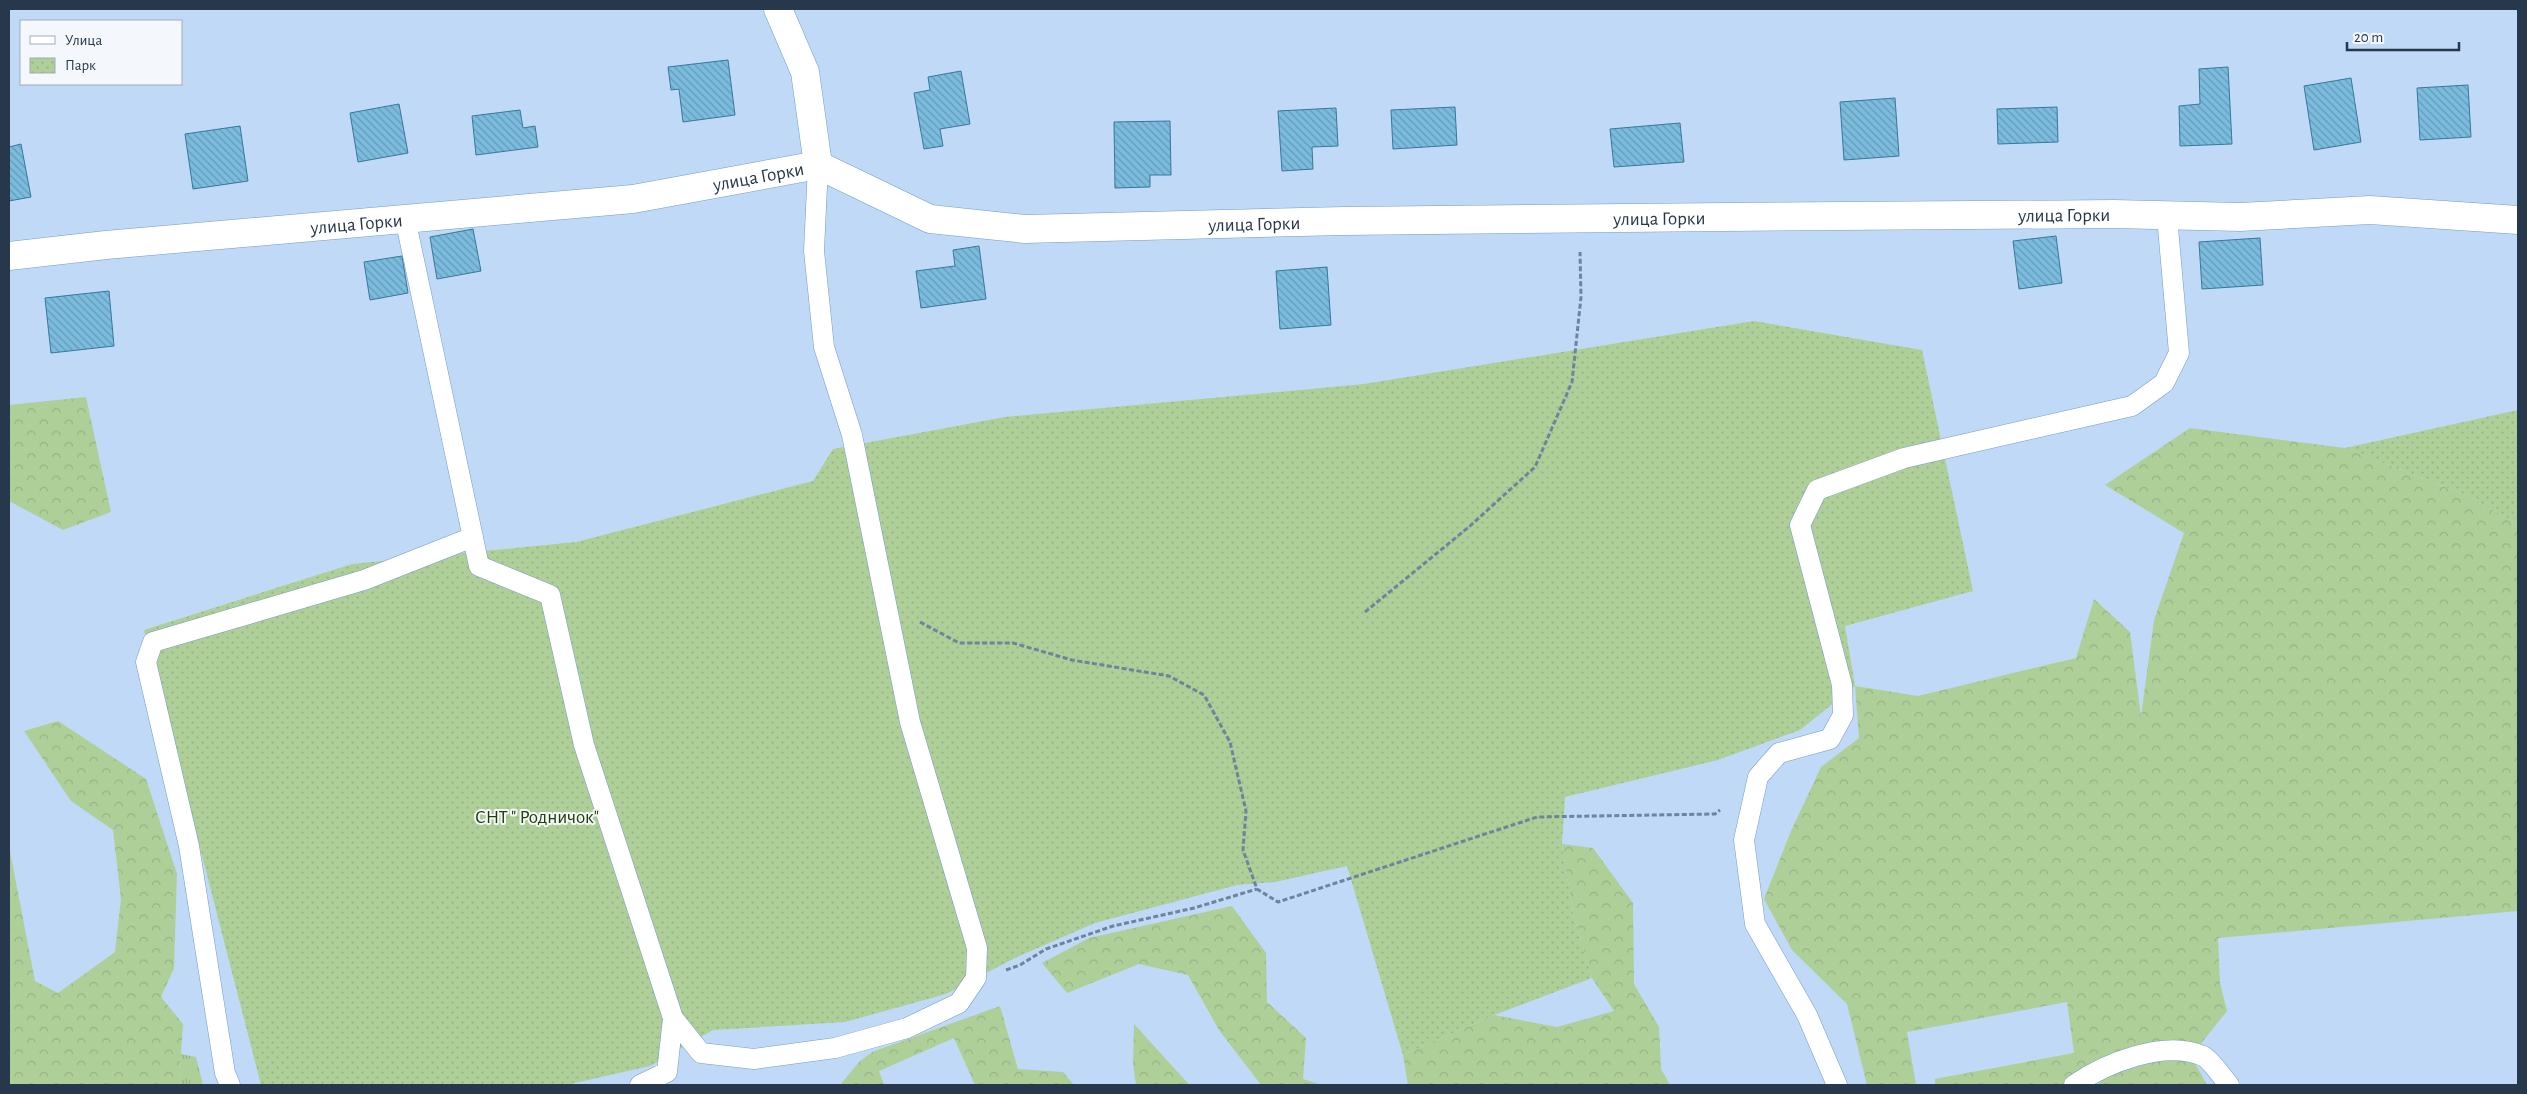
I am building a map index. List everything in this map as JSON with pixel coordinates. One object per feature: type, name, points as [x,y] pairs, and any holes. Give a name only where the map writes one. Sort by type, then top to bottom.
[{"type":"street","points":[[778,9],[805,72],[818,165]]},
{"type":"street","name":"улица Горки","points":[[9,256],[405,218],[633,199],[818,165],[930,218],[1025,229],[1343,221],[2240,217],[2370,210],[2518,220]]},
{"type":"lane","points":[[405,218],[479,566],[550,596],[584,745],[673,1018],[701,1053],[754,1059],[835,1048],[907,1028],[959,1003],[976,978],[977,948],[910,722],[852,435],[824,347],[814,251],[818,165]]},
{"type":"lane","points":[[1837,1085],[1807,1015],[1755,924],[1744,840],[1758,777],[1779,753],[1830,740],[1844,715],[1842,685],[1800,525],[1816,490],[1904,458],[2132,406],[2164,383],[2179,353],[2167,216]]},
{"type":"lane","points":[[230,1085],[225,1073],[188,846],[146,662],[153,642],[364,580],[473,537]]},
{"type":"lane","points":[[640,1085],[667,1072],[673,1018]]},
{"type":"lane","points":[[2074,1085],[2093,1072],[2118,1063],[2170,1050],[2204,1056],[2229,1085]]},
{"type":"path","points":[[1365,612],[1470,526],[1535,467],[1572,382],[1581,298],[1579,219]]},
{"type":"path","points":[[916,620],[935,632],[959,643],[1013,642],[1072,660],[1169,676],[1204,695],[1230,742],[1246,811],[1243,850],[1257,889],[1278,902],[1537,817],[1715,814],[1758,777]]},
{"type":"path","points":[[977,960],[998,973],[1020,965],[1046,949],[1113,926],[1194,908],[1257,889]]},
{"type":"green space","name":"СНТ \" Родничок\"","points":[[1754,321],[1922,350],[1973,591],[1845,626],[1855,686],[1800,730],[1718,760],[1565,797],[1562,844],[1573,913],[1592,978],[1494,1015],[1403,1055],[1347,866],[1275,882],[1237,885],[1095,923],[1015,958],[946,994],[845,1022],[713,1030],[650,1066],[566,1085],[261,1085],[144,630],[352,564],[576,542],[813,481],[833,449],[1005,417],[1364,384]]},
{"type":"green space","points":[[86,397],[111,512],[63,530],[9,501],[9,405]]},
{"type":"green space","points":[[2518,410],[2518,524],[2464,494],[2345,448]]},
{"type":"green space","points":[[2190,428],[2345,448],[2464,494],[2518,524],[2518,911],[2218,938],[2220,983],[2227,1011],[2191,1056],[2207,1085],[2099,1085],[2105,1065],[2084,1085],[1935,1085],[1935,1079],[2074,1053],[2067,1002],[1907,1032],[1916,1085],[1867,1085],[1847,1004],[1792,950],[1764,899],[1791,831],[1821,767],[1859,738],[1855,686],[1918,696],[2076,658],[2094,599],[2130,632],[2141,716],[2154,620],[2184,533],[2105,485]]},
{"type":"green space","points":[[58,721],[146,779],[177,874],[174,968],[161,997],[183,1024],[179,1085],[9,1085],[9,846],[35,981],[58,993],[115,952],[121,899],[113,830],[71,801],[24,731]]},
{"type":"green space","points":[[1562,844],[1593,848],[1633,903],[1634,984],[1659,1027],[1661,1069],[1670,1085],[1408,1085],[1403,1055],[1494,1015],[1557,1027],[1614,1011],[1592,978],[1573,913]]},
{"type":"green space","points":[[1232,906],[1266,953],[1267,1002],[1306,1038],[1303,1079],[1322,1085],[1261,1085],[1219,1030],[1188,975],[1139,964],[1067,993],[1042,963],[1089,938]]},
{"type":"green space","points":[[1000,1006],[1018,1069],[1063,1072],[1074,1085],[975,1085],[954,1038],[879,1071],[884,1085],[840,1085],[859,1062],[872,1052]]},
{"type":"green space","points":[[1134,1024],[1190,1085],[1136,1085],[1133,1064]]},
{"type":"green space","points":[[181,1054],[196,1057],[203,1085],[179,1085]]},
{"type":"building","points":[[728,60],[735,115],[683,122],[679,89],[671,90],[668,67]]},
{"type":"building","points":[[2228,67],[2232,144],[2180,146],[2179,106],[2200,104],[2199,69]]},
{"type":"building","points":[[961,71],[970,124],[940,129],[943,146],[924,149],[914,93],[930,90],[928,77]]},
{"type":"building","points":[[2351,78],[2361,142],[2314,150],[2304,86]]},
{"type":"building","points":[[2468,85],[2471,137],[2420,140],[2417,88]]},
{"type":"building","points":[[1895,98],[1899,156],[1844,160],[1840,102]]},
{"type":"building","points":[[399,104],[408,153],[358,162],[350,113]]},
{"type":"building","points":[[1455,107],[1457,145],[1393,149],[1391,110]]},
{"type":"building","points":[[2057,107],[2058,142],[1998,144],[1997,109]]},
{"type":"building","points":[[1336,108],[1338,146],[1312,147],[1313,169],[1282,171],[1278,111]]},
{"type":"building","points":[[520,110],[523,128],[535,126],[538,147],[476,155],[472,116]]},
{"type":"building","points":[[1170,121],[1171,175],[1150,175],[1150,187],[1115,188],[1114,122]]},
{"type":"building","points":[[1680,123],[1684,162],[1614,167],[1610,129]]},
{"type":"building","points":[[240,126],[248,181],[193,189],[185,134]]},
{"type":"building","points":[[21,144],[31,197],[9,201],[9,147]]},
{"type":"building","points":[[473,229],[481,271],[437,279],[430,237]]},
{"type":"building","points":[[2056,236],[2062,283],[2019,289],[2013,241]]},
{"type":"building","points":[[2260,238],[2263,285],[2202,289],[2199,242]]},
{"type":"building","points":[[979,246],[986,299],[921,308],[916,271],[955,266],[953,250]]},
{"type":"building","points":[[402,256],[408,293],[370,300],[364,262]]},
{"type":"building","points":[[1327,267],[1331,325],[1280,329],[1276,271]]},
{"type":"building","points":[[109,291],[114,346],[51,353],[45,298]]}]
